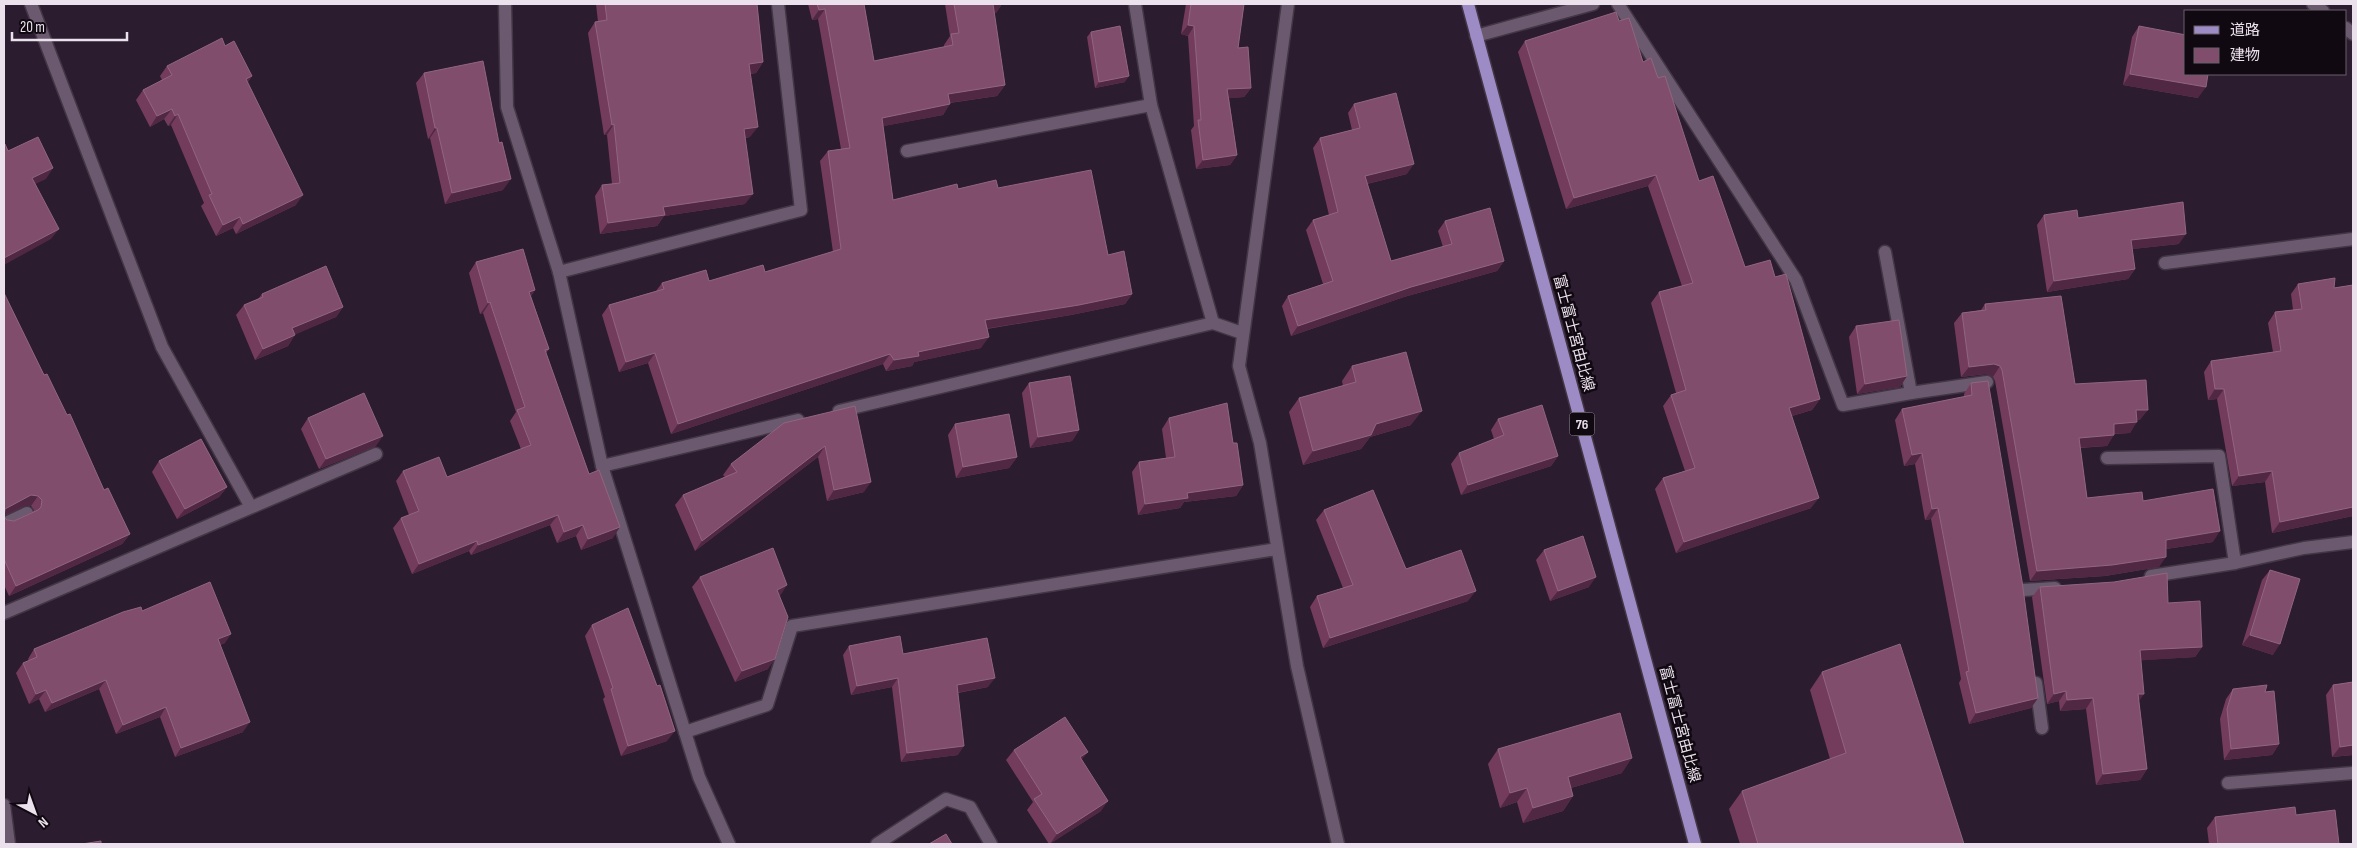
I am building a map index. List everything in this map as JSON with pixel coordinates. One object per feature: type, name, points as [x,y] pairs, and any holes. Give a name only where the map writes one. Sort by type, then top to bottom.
[{"type":"main road","name":"富士富士宮由比線","points":[[1468,4],[1695,844]]},
{"type":"street","points":[[31,4],[162,347],[251,507]]},
{"type":"street","points":[[505,4],[507,107],[560,272],[602,466],[699,777],[729,844]]},
{"type":"street","points":[[560,272],[802,210],[778,4]]},
{"type":"street","points":[[1135,4],[1151,105],[1213,323]]},
{"type":"street","points":[[1288,4],[1239,366],[1260,443],[1298,666],[1338,844]]},
{"type":"street","points":[[1476,36],[1594,4]]},
{"type":"street","points":[[1618,4],[1796,280],[1843,406],[1911,393],[1986,382],[1988,391]]},
{"type":"street","points":[[907,151],[1151,105]]},
{"type":"street","points":[[2165,263],[2353,239]]},
{"type":"street","points":[[1885,252],[1911,393]]},
{"type":"street","points":[[825,414],[1213,323],[1242,333]]},
{"type":"street","points":[[602,466],[806,418]]},
{"type":"street","points":[[4,613],[376,454]]},
{"type":"street","points":[[2107,458],[2219,456],[2236,563]]},
{"type":"street","points":[[4,524],[27,513]]},
{"type":"street","points":[[2134,579],[2236,563],[2304,548],[2353,542]]},
{"type":"street","points":[[685,732],[767,705],[792,626],[1278,549]]},
{"type":"street","points":[[2023,590],[2069,586]]},
{"type":"street","points":[[2034,669],[2042,728]]},
{"type":"street","points":[[2228,783],[2353,773]]},
{"type":"street","points":[[876,844],[946,799],[970,807],[992,844]]},
{"type":"street","points":[[4,805],[9,844]]},
{"type":"building","points":[[605,4],[757,4],[763,62],[749,64],[758,127],[744,129],[753,194],[663,207],[665,215],[608,223],[602,185],[620,183],[614,124],[612,125],[595,22],[607,20]]},
{"type":"building","points":[[817,4],[864,4],[874,61],[953,45],[951,34],[959,33],[954,4],[993,4],[1005,85],[948,94],[950,104],[882,118],[893,200],[957,184],[958,189],[996,180],[998,188],[1091,170],[1108,255],[1124,251],[1132,294],[1079,305],[985,320],[989,337],[918,352],[919,356],[894,360],[890,354],[678,424],[655,353],[626,362],[609,305],[664,289],[662,283],[706,270],[709,281],[763,265],[765,272],[841,249],[828,151],[850,148],[825,9],[819,10]]},
{"type":"building","points":[[1191,4],[1244,4],[1238,48],[1248,47],[1251,88],[1227,89],[1237,155],[1203,160],[1198,120],[1201,120],[1194,26],[1188,25]]},
{"type":"building","points":[[1616,12],[1619,21],[1629,18],[1643,62],[1651,58],[1658,78],[1665,76],[1699,181],[1713,176],[1745,267],[1770,260],[1775,277],[1786,274],[1820,399],[1789,408],[1819,498],[1684,542],[1663,478],[1695,468],[1671,395],[1686,390],[1659,292],[1693,283],[1656,175],[1574,198],[1525,41]]},
{"type":"building","points":[[1120,26],[1129,76],[1099,82],[1091,32]]},
{"type":"building","points":[[2139,26],[2184,35],[2184,75],[2208,75],[2206,87],[2130,74]]},
{"type":"building","points":[[222,38],[225,46],[234,41],[252,76],[246,79],[303,195],[243,224],[240,217],[223,225],[209,195],[212,194],[178,114],[175,116],[172,109],[157,116],[143,90],[172,75],[167,66]]},
{"type":"building","points":[[483,61],[499,143],[502,142],[511,179],[452,193],[437,128],[435,128],[424,73]]},
{"type":"building","points":[[1396,93],[1414,164],[1365,176],[1391,261],[1452,244],[1445,221],[1490,208],[1504,261],[1411,287],[1298,326],[1288,296],[1333,281],[1313,220],[1338,212],[1320,138],[1360,128],[1354,104]]},
{"type":"building","points":[[38,137],[53,168],[32,178],[59,229],[4,258],[4,145],[8,151]]},
{"type":"building","points":[[2183,202],[2186,234],[2131,240],[2135,269],[2054,281],[2044,215],[2077,210],[2078,218]]},
{"type":"building","points":[[523,249],[535,290],[529,292],[549,349],[545,350],[589,474],[599,470],[620,527],[588,539],[583,525],[564,532],[558,515],[478,545],[477,541],[419,564],[401,518],[419,511],[403,471],[439,457],[447,477],[531,445],[517,410],[525,407],[490,302],[488,303],[476,262]]},
{"type":"building","points":[[326,266],[343,307],[292,328],[295,335],[263,349],[244,305],[263,297],[262,294]]},
{"type":"building","points":[[2335,278],[2334,288],[2353,285],[2353,507],[2280,522],[2272,471],[2239,476],[2224,389],[2215,389],[2211,361],[2281,351],[2275,312],[2302,309],[2298,284]]},
{"type":"building","points":[[4,293],[44,375],[47,374],[67,415],[70,414],[104,490],[108,488],[130,534],[16,586],[4,559]],"holes":[[[31,495],[38,496],[42,500],[41,507],[38,510],[14,521],[7,520],[4,517],[5,509]]]},
{"type":"building","points":[[2061,296],[2075,384],[2146,380],[2148,410],[2136,410],[2137,422],[2114,424],[2114,435],[2079,438],[2087,498],[2142,492],[2143,501],[2213,489],[2220,531],[2166,540],[2166,557],[2112,565],[2037,571],[2002,370],[2000,366],[1994,364],[1969,367],[1962,313],[1986,310],[1985,304]]},
{"type":"building","points":[[1899,320],[1907,376],[1865,384],[1856,326]]},
{"type":"building","points":[[1406,352],[1422,411],[1376,424],[1371,435],[1313,451],[1299,398],[1356,382],[1352,366]]},
{"type":"building","points":[[1070,376],[1079,430],[1038,437],[1029,383]]},
{"type":"building","points":[[1988,381],[2022,581],[2038,698],[1976,713],[1966,672],[1969,671],[1938,508],[1932,509],[1922,453],[1912,455],[1902,409],[1972,395],[1971,383]]},
{"type":"building","points":[[364,393],[383,436],[326,459],[308,418]]},
{"type":"building","points":[[1227,403],[1233,443],[1237,443],[1243,485],[1187,493],[1188,498],[1145,504],[1139,462],[1175,457],[1169,418]]},
{"type":"building","points":[[1542,405],[1558,456],[1468,485],[1459,453],[1504,435],[1498,419]]},
{"type":"building","points":[[855,406],[871,482],[834,490],[825,446],[702,541],[683,495],[737,472],[731,464],[784,423]]},
{"type":"building","points":[[1009,414],[1017,457],[963,467],[955,424]]},
{"type":"building","points":[[201,439],[227,487],[185,509],[159,461]]},
{"type":"building","points":[[1373,490],[1406,569],[1461,550],[1476,591],[1330,638],[1317,596],[1353,585],[1324,510]]},
{"type":"building","points":[[1583,536],[1596,577],[1558,591],[1544,550]]},
{"type":"building","points":[[773,548],[787,585],[777,590],[788,617],[775,659],[742,671],[700,577]]},
{"type":"building","points":[[2270,570],[2300,579],[2280,644],[2250,635]]},
{"type":"building","points":[[2167,573],[2168,603],[2200,601],[2202,647],[2140,650],[2144,694],[2138,694],[2147,769],[2103,774],[2093,698],[2067,700],[2066,691],[2054,694],[2040,587],[2114,582]]},
{"type":"building","points":[[210,582],[231,634],[218,639],[250,722],[181,748],[166,707],[123,725],[106,680],[52,703],[46,690],[36,694],[23,663],[37,657],[34,649],[123,612],[141,607],[142,611]]},
{"type":"building","points":[[628,608],[657,686],[660,685],[675,731],[628,746],[611,689],[613,688],[592,625]]},
{"type":"building","points":[[900,636],[903,654],[987,638],[995,678],[957,685],[964,746],[907,753],[898,678],[857,686],[849,646]]},
{"type":"building","points":[[1900,644],[1964,844],[1758,844],[1742,791],[1846,753],[1822,672]]},
{"type":"building","points":[[2353,682],[2353,745],[2340,747],[2333,685]]},
{"type":"building","points":[[2267,685],[2265,692],[2274,691],[2279,744],[2231,749],[2227,709],[2233,689]]},
{"type":"building","points":[[1620,713],[1632,758],[1568,777],[1573,796],[1533,808],[1527,788],[1510,793],[1498,749]]},
{"type":"building","points":[[1065,717],[1088,752],[1080,757],[1108,801],[1057,834],[1034,799],[1042,794],[1014,750]]},
{"type":"building","points":[[2295,807],[2296,815],[2335,810],[2339,844],[2218,844],[2215,817]]},
{"type":"building","points":[[946,834],[952,844],[929,844]]},
{"type":"building","points":[[101,841],[101,844],[82,844]]}]
